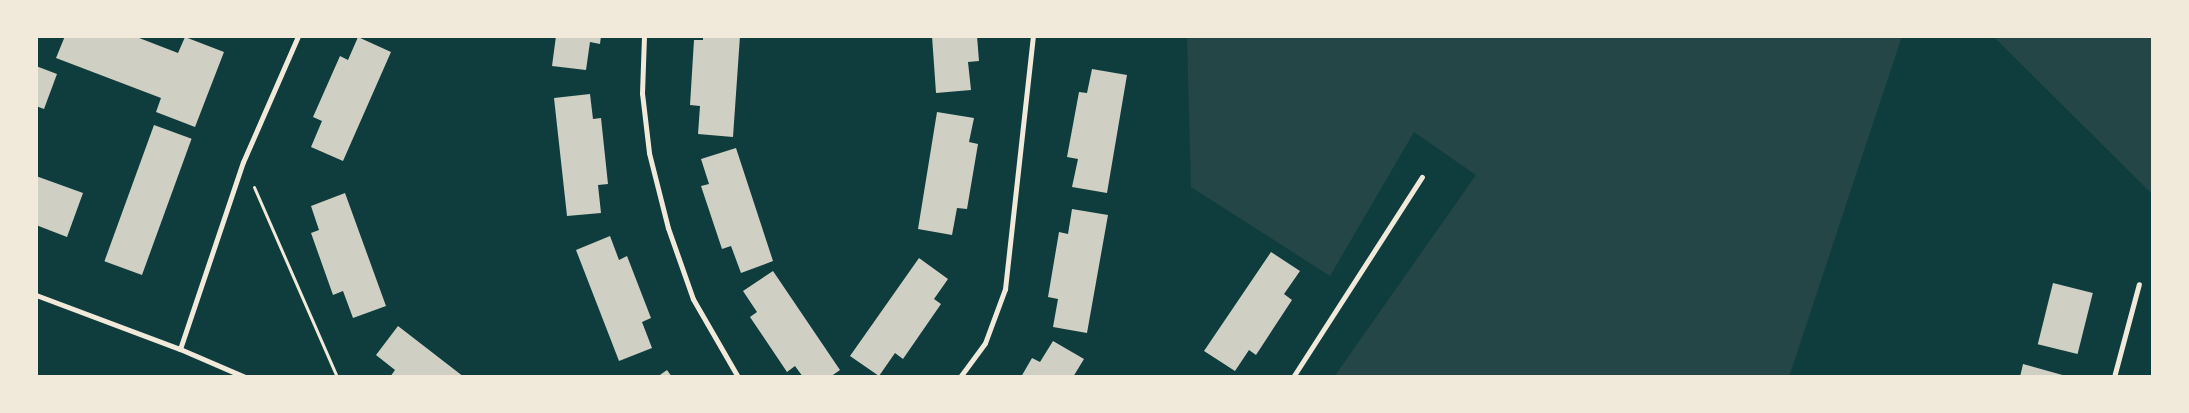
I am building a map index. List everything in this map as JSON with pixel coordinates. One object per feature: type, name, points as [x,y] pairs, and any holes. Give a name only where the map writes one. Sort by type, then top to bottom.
[{"type":"street","points":[[180,349],[243,162],[298,36]]},
{"type":"street","points":[[644,36],[642,93],[648,154],[668,228],[693,299],[738,377]]},
{"type":"street","points":[[960,377],[984,343],[1005,290],[1033,36]]},
{"type":"street","points":[[1293,377],[1422,176]]},
{"type":"street","points":[[2114,377],[2139,284]]},
{"type":"street","points":[[36,295],[180,349],[245,377]]},
{"type":"path","points":[[243,162],[336,377]]},
{"type":"shaded area","points":[[1187,36],[1902,36],[1789,377],[1334,377],[1476,175],[1414,132],[1330,276],[1191,187]]},
{"type":"shaded area","points":[[1993,36],[2151,36],[2153,195]]},
{"type":"building","points":[[65,36],[134,36],[178,53],[185,37],[224,52],[195,127],[156,112],[161,98],[56,58]]},
{"type":"building","points":[[556,36],[601,36],[600,44],[590,42],[586,70],[552,66]]},
{"type":"building","points":[[703,36],[740,36],[733,137],[698,134],[700,106],[690,105],[694,40],[703,40]]},
{"type":"building","points":[[932,36],[977,36],[979,61],[968,62],[971,90],[936,93]]},
{"type":"building","points":[[358,37],[391,52],[343,161],[311,147],[322,121],[313,117],[340,56],[348,60]]},
{"type":"building","points":[[36,66],[57,74],[44,109],[36,106]]},
{"type":"building","points":[[1092,69],[1127,75],[1107,193],[1072,187],[1078,159],[1067,157],[1079,92],[1087,93]]},
{"type":"building","points":[[590,94],[593,119],[601,118],[608,184],[598,185],[601,213],[567,216],[554,98]]},
{"type":"building","points":[[937,112],[974,118],[969,142],[978,144],[967,209],[957,208],[952,235],[918,229]]},
{"type":"building","points":[[154,125],[192,139],[142,275],[104,261]]},
{"type":"building","points":[[736,148],[773,261],[741,273],[731,246],[722,249],[701,186],[709,184],[701,159]]},
{"type":"building","points":[[36,176],[83,193],[67,237],[36,225]]},
{"type":"building","points":[[345,193],[386,306],[353,318],[343,291],[333,295],[311,233],[319,230],[311,206]]},
{"type":"building","points":[[1072,209],[1108,215],[1087,333],[1053,327],[1058,299],[1048,297],[1059,232],[1068,234]]},
{"type":"building","points":[[610,236],[619,260],[627,256],[651,318],[642,322],[652,348],[619,361],[576,250]]},
{"type":"building","points":[[1271,252],[1300,271],[1284,294],[1292,300],[1256,355],[1249,350],[1235,371],[1204,351]]},
{"type":"building","points":[[919,258],[948,279],[934,299],[941,304],[903,359],[895,353],[879,376],[850,356]]},
{"type":"building","points":[[773,271],[840,370],[830,377],[803,377],[795,366],[787,372],[750,317],[757,312],[743,291]]},
{"type":"building","points":[[2053,283],[2093,293],[2078,354],[2038,344]]},
{"type":"building","points":[[398,326],[464,377],[390,377],[395,370],[376,355]]},
{"type":"building","points":[[1053,341],[1084,359],[1073,377],[1021,377],[1032,358],[1040,362]]},
{"type":"building","points":[[2023,364],[2066,376],[2066,377],[2020,377]]},
{"type":"building","points":[[667,370],[672,377],[657,377]]}]
